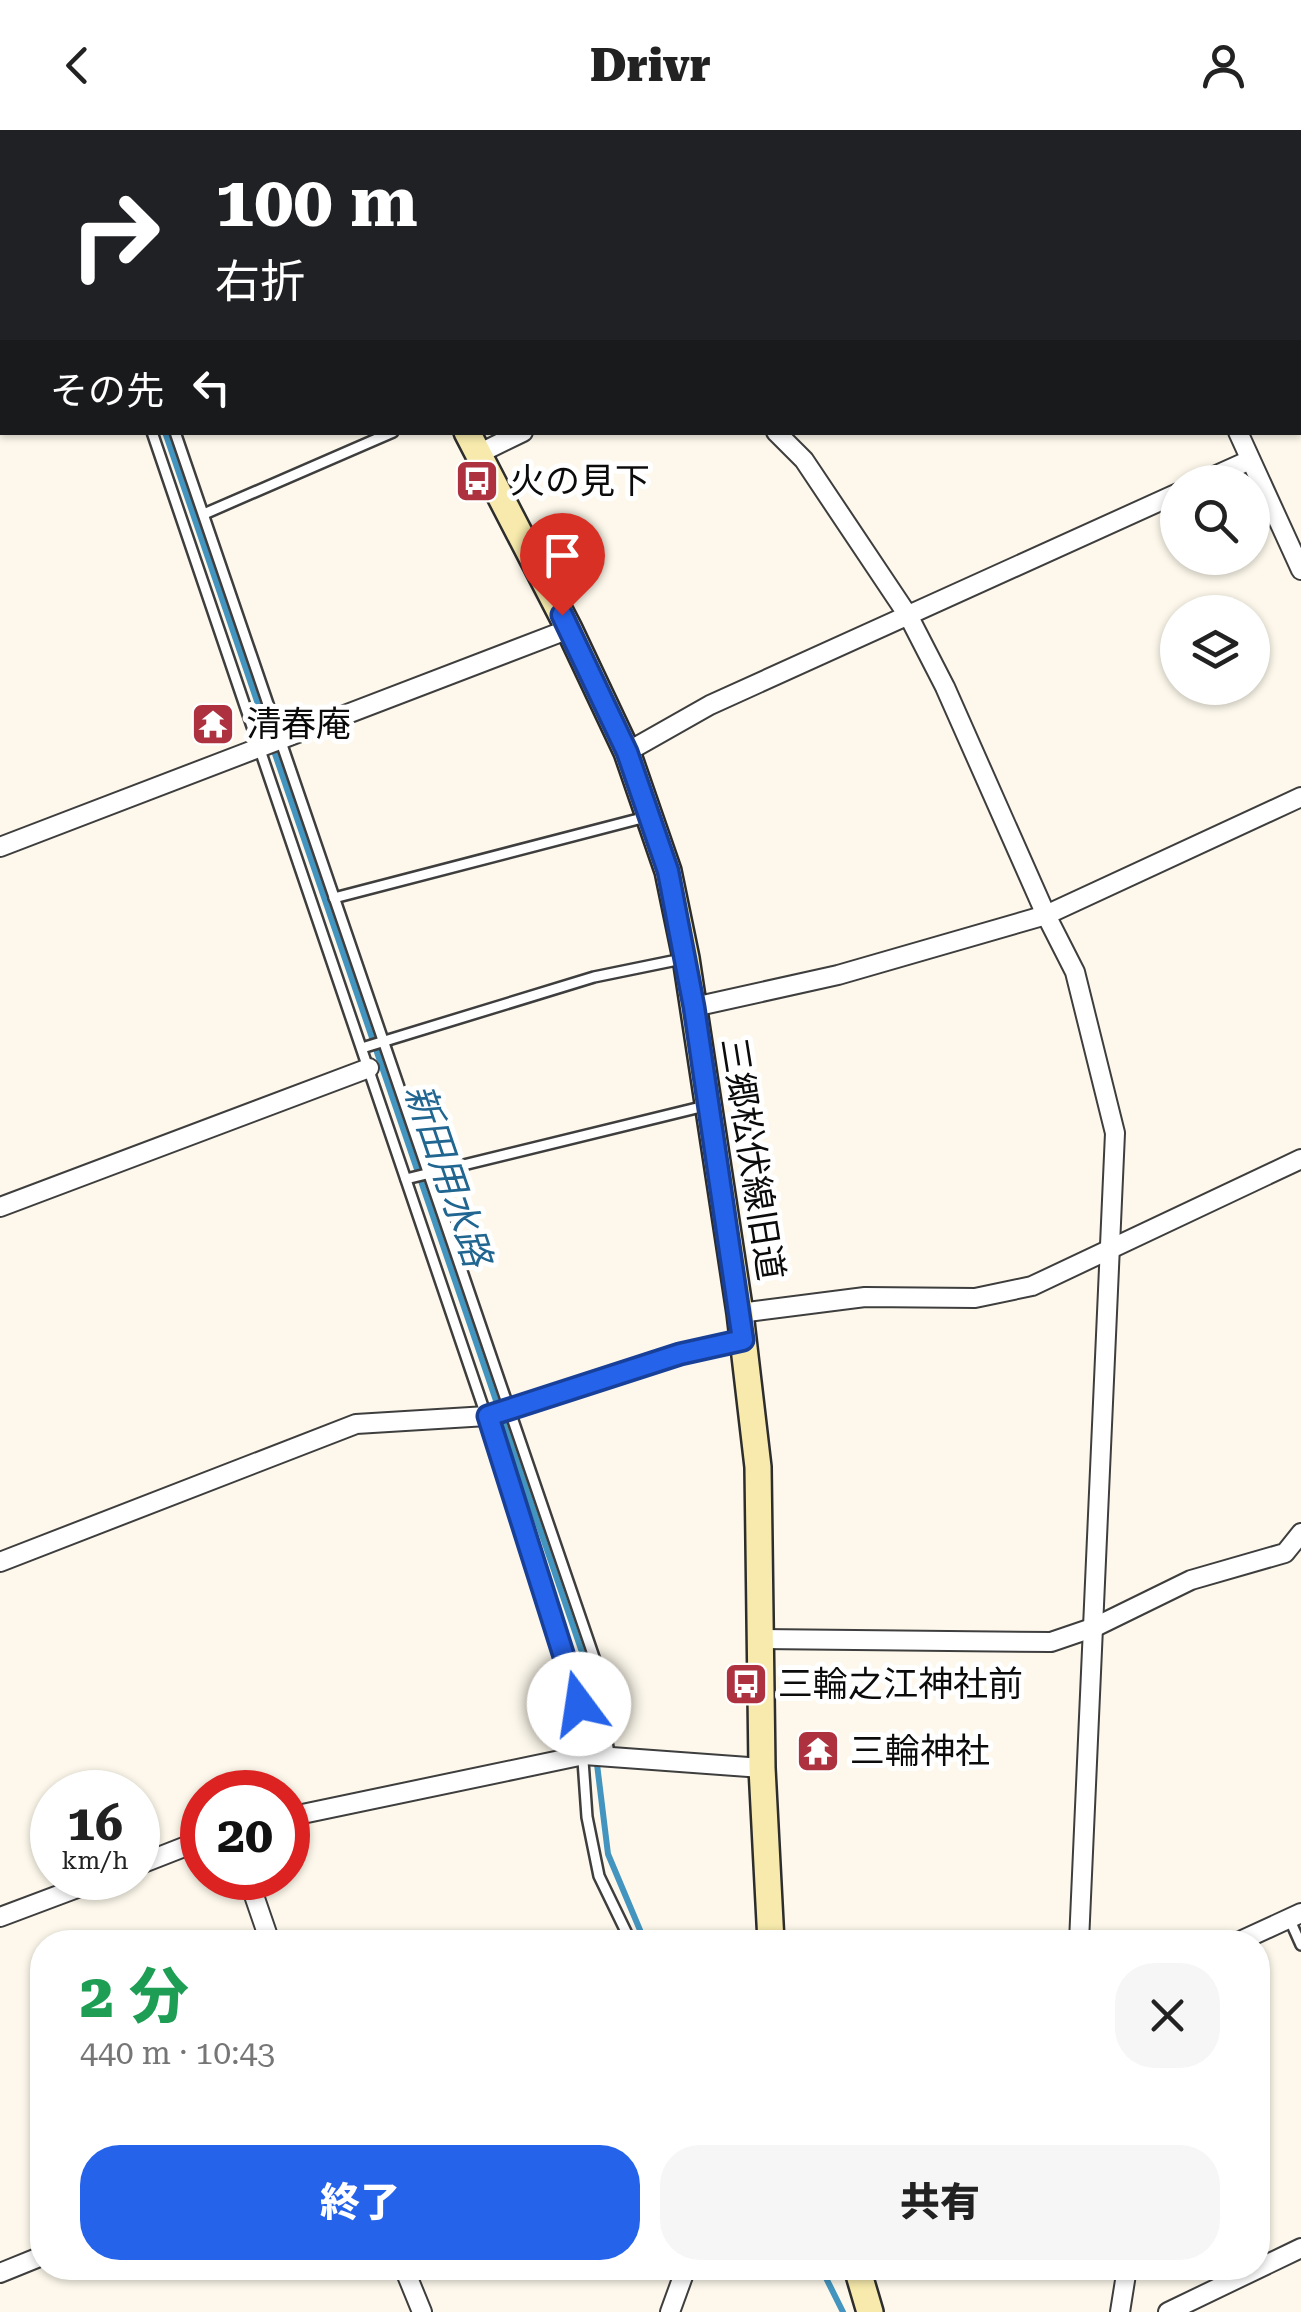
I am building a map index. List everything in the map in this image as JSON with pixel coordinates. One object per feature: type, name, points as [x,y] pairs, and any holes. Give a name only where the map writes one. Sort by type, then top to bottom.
[{"type":"street","points":[[473,443],[509,435]]},
{"type":"street","points":[[779,435],[804,460],[909,617],[945,687],[1046,916],[1076,972],[1115,1133],[1080,1930]]},
{"type":"street","points":[[1239,435],[1301,570]]},
{"type":"street","name":"三郷松伏線旧道","points":[[473,443],[570,629],[627,752],[668,871],[686,958],[740,1313],[758,1467],[758,1639],[770,1930]]},
{"type":"street","points":[[1239,465],[1250,460]]},
{"type":"street","points":[[627,752],[710,705],[1160,501]]},
{"type":"street","points":[[0,847],[570,629]]},
{"type":"street","points":[[694,1007],[838,975],[1046,916],[1301,796]]},
{"type":"street","points":[[0,1207],[369,1068]]},
{"type":"street","points":[[740,1313],[865,1297],[974,1298],[1032,1286],[1301,1159]]},
{"type":"street","points":[[0,1562],[356,1424],[488,1416],[680,1354],[743,1340]]},
{"type":"street","points":[[758,1639],[1051,1642],[1095,1627],[1191,1580],[1285,1553],[1301,1534]]},
{"type":"street","points":[[310,1812],[584,1755],[762,1768]]},
{"type":"street","points":[[0,1917],[45,1900]]},
{"type":"street","points":[[256,1900],[266,1930]]},
{"type":"street","points":[[1264,1930],[1295,1916]]},
{"type":"street","points":[[1270,2263],[1301,2248]]},
{"type":"street","points":[[0,2273],[30,2261]]},
{"type":"street","points":[[409,2280],[422,2312]]},
{"type":"street","points":[[670,2312],[682,2280]]},
{"type":"street","points":[[861,2280],[870,2312]]},
{"type":"street","points":[[1120,2312],[1125,2280]]},
{"type":"street","points":[[1168,2312],[1234,2280]]},
{"type":"lane","points":[[153,435],[568,1658],[579,1704],[587,1817],[599,1876],[625,1930]]},
{"type":"lane","points":[[176,435],[596,1663],[610,1755]]},
{"type":"lane","points":[[204,514],[386,435]]},
{"type":"lane","points":[[334,898],[650,816]]},
{"type":"lane","points":[[362,1048],[594,977],[686,958]]},
{"type":"lane","points":[[406,1179],[708,1106]]},
{"type":"lane","points":[[444,1287],[466,1281]]},
{"type":"lane","points":[[1295,1916],[1301,1945]]},
{"type":"waterway","name":"新田用水路","points":[[166,435],[584,1658],[608,1854],[640,1930]]},
{"type":"waterway","name":"新田用水路","points":[[827,2280],[843,2312]]},
{"type":"place","name":"火の見下","points":[[477,481]]},
{"type":"place","name":"清春庵","points":[[213,724]]},
{"type":"place","name":"三輪之江神社前","points":[[746,1684]]},
{"type":"place","name":"三輪神社","points":[[818,1751]]},
{"type":"route","points":[[562,615],[627,752],[668,871],[694,1007],[743,1340],[680,1354],[488,1416],[564,1645],[579,1704]]}]
